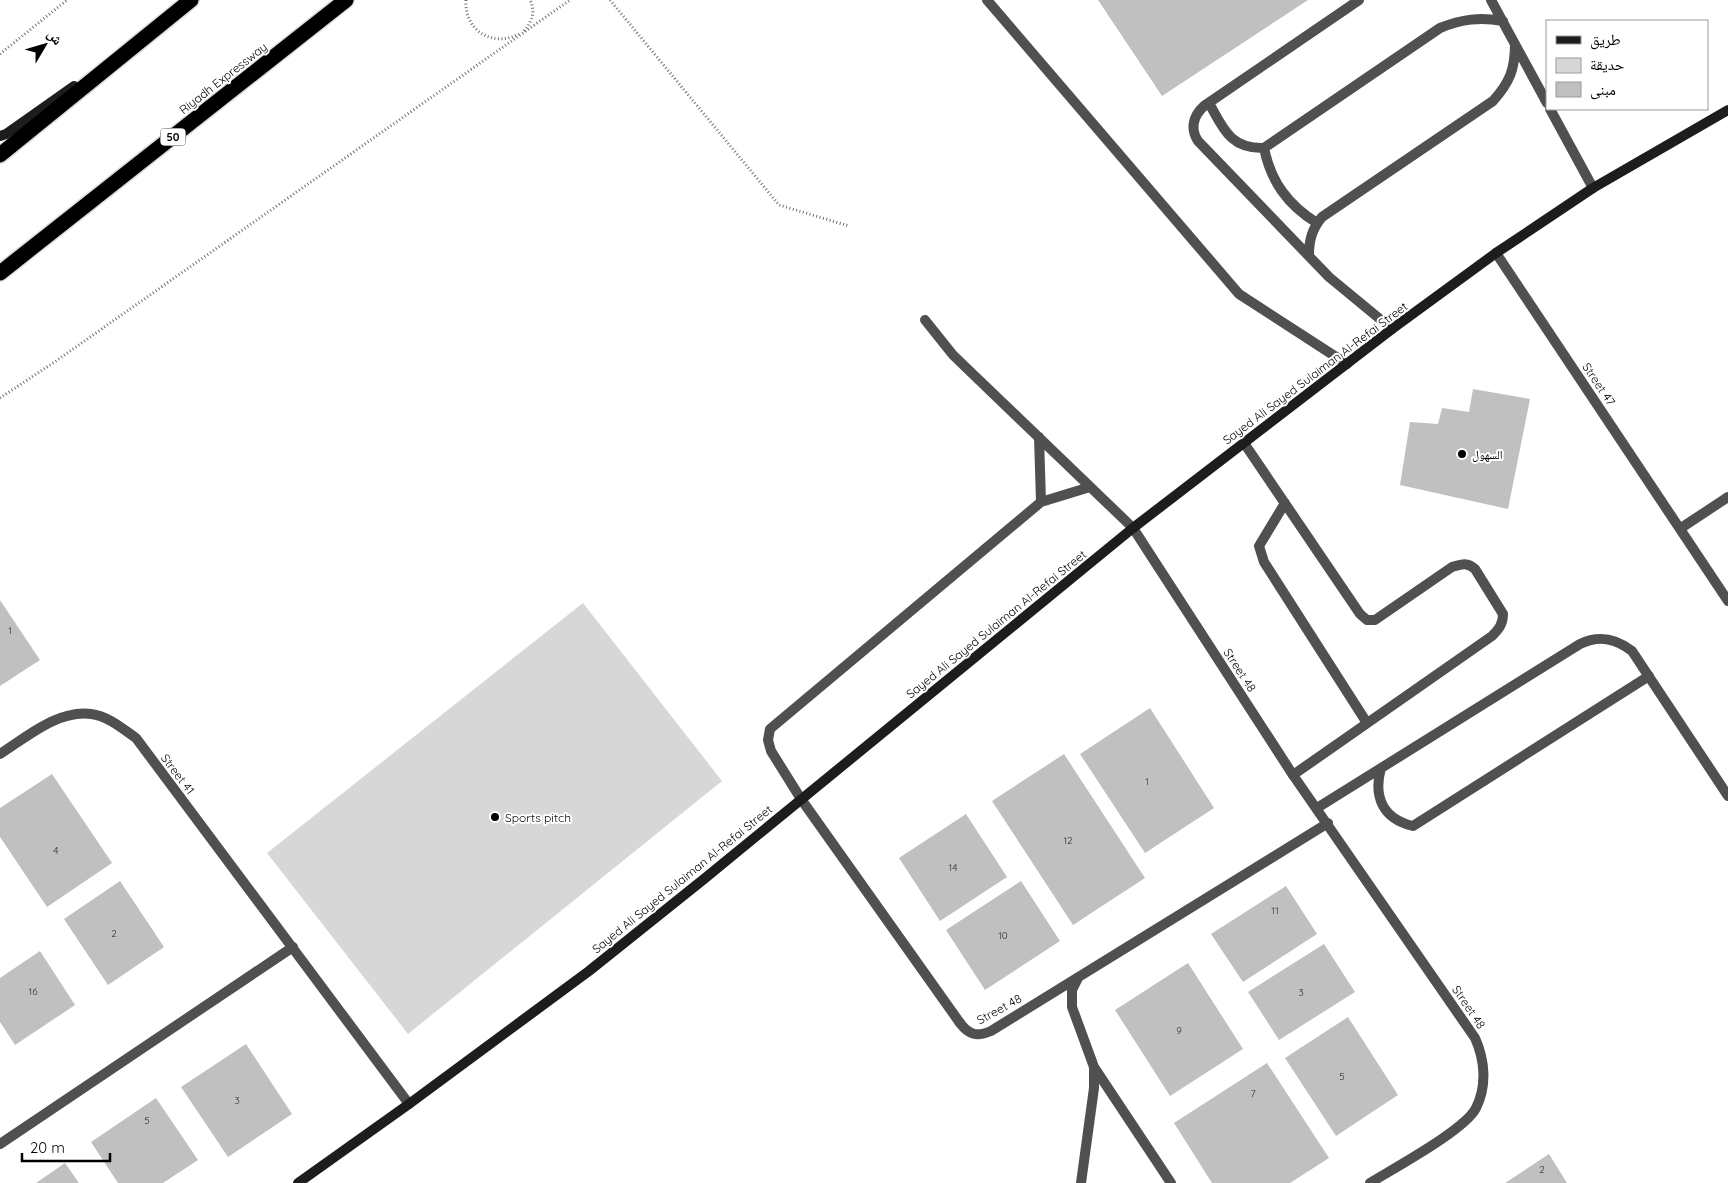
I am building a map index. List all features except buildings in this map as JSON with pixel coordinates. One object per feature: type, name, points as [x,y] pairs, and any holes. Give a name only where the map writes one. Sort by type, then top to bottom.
[{"type":"highway","points":[[0,155],[191,0]]},
{"type":"highway","name":"Riyadh Expressway","points":[[0,273],[346,0]]},
{"type":"street","points":[[987,0],[1239,294],[1347,364]]},
{"type":"street","points":[[1359,0],[1197,112],[1194,120],[1195,136],[1309,255],[1352,297],[1392,329]]},
{"type":"street","points":[[1491,0],[1546,101]]},
{"type":"street","points":[[1209,103],[1227,135],[1235,142],[1253,148],[1264,148],[1440,28],[1467,19],[1485,18],[1503,21]]},
{"type":"street","points":[[0,136],[6,134],[151,32]]},
{"type":"street","points":[[1309,255],[1311,233],[1317,223],[1328,212],[1493,101],[1504,89],[1511,75],[1515,59],[1515,44]]},
{"type":"street","points":[[1551,110],[1592,188]]},
{"type":"street","name":"Sayed Ali Sayed Sulaiman Al-Refai Street","points":[[298,1183],[409,1104],[589,971],[1133,528],[1392,329],[1592,188],[1728,110]]},
{"type":"street","points":[[1264,148],[1272,177],[1280,191],[1291,204],[1317,223]]},
{"type":"street","name":"Street 47","points":[[1496,254],[1681,528],[1728,601]]},
{"type":"street","name":"Street 48","points":[[925,320],[953,355],[1133,528],[1294,775],[1475,1038],[1482,1053],[1484,1072],[1475,1110],[1459,1128],[1370,1183]]},
{"type":"street","points":[[1039,437],[1041,502]]},
{"type":"street","points":[[1244,443],[1360,614],[1367,620],[1375,620],[1452,568],[1463,563],[1470,564],[1475,569],[1503,614],[1503,622],[1492,636],[1294,775]]},
{"type":"street","points":[[801,799],[771,751],[768,740],[770,729],[1041,502],[1090,486]]},
{"type":"street","points":[[1681,528],[1728,497]]},
{"type":"street","points":[[1285,503],[1259,546],[1264,562],[1367,723]]},
{"type":"street","points":[[1317,808],[1590,639],[1611,639],[1622,643],[1632,651],[1728,796]]},
{"type":"street","points":[[1381,768],[1377,789],[1385,810],[1402,823],[1413,826],[1649,676]]},
{"type":"street","name":"Street 41","points":[[0,754],[48,723],[72,714],[93,714],[116,723],[136,738],[409,1104]]},
{"type":"street","name":"Street 48","points":[[801,799],[966,1031],[981,1035],[1078,978],[1328,823]]},
{"type":"street","points":[[0,1144],[293,947]]},
{"type":"street","points":[[1078,978],[1072,990],[1072,1007],[1094,1067],[1171,1183]]},
{"type":"street","points":[[1081,1183],[1094,1088],[1094,1067]]},
{"type":"path","points":[[0,54],[67,0]]},
{"type":"path","points":[[466,0],[466,9],[470,21],[476,30],[495,40],[510,39],[525,31],[532,20],[530,0]]},
{"type":"path","points":[[0,398],[56,361],[569,0]]},
{"type":"path","points":[[610,0],[780,206],[849,226]]},
{"type":"green space","name":"Sports pitch","points":[[583,603],[722,781],[408,1034],[267,853]]},
{"type":"place","name":"السهول","points":[[1462,454]]},
{"type":"place","name":"Sports pitch","points":[[495,817]]}]
